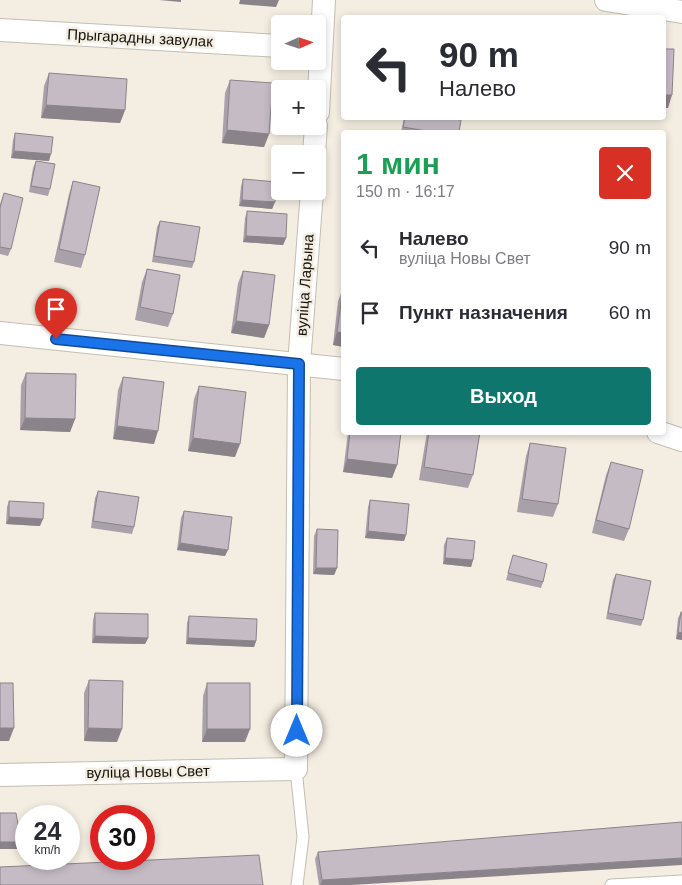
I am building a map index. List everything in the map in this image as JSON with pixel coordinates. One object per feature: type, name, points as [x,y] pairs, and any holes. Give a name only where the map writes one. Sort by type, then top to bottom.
[{"type":"street","points":[[323,15],[324,0]]},
{"type":"street","points":[[606,0],[682,12]]},
{"type":"street","name":"Прыгарадны завулак","points":[[0,30],[271,45]]},
{"type":"street","name":"вуліца Ларына","points":[[296,769],[299,364],[311,200]]},
{"type":"street","points":[[0,333],[341,370]]},
{"type":"street","points":[[666,435],[682,440]]},
{"type":"street","name":"вуліца Новы Свет","points":[[0,775],[296,769]]},
{"type":"lane","points":[[296,769],[303,837],[297,885]]},
{"type":"lane","points":[[610,885],[682,881]]},
{"type":"building","points":[[666,49],[674,49],[672,95],[666,95]]},
{"type":"building","points":[[49,73],[127,79],[125,110],[46,105]]},
{"type":"building","points":[[230,80],[271,83],[269,134],[227,130]]},
{"type":"building","points":[[405,120],[461,120],[459,130],[420,130],[403,127]]},
{"type":"building","points":[[15,133],[53,137],[51,154],[14,151]]},
{"type":"building","points":[[36,161],[55,164],[50,189],[31,186]]},
{"type":"building","points":[[243,179],[271,181],[271,200],[275,200],[275,202],[242,200]]},
{"type":"building","points":[[73,181],[100,187],[85,255],[59,249]]},
{"type":"building","points":[[4,193],[23,198],[11,249],[0,247],[0,208]]},
{"type":"building","points":[[247,211],[287,214],[286,238],[246,236]]},
{"type":"building","points":[[160,221],[200,227],[194,262],[154,256]]},
{"type":"building","points":[[147,269],[180,275],[173,314],[140,307]]},
{"type":"building","points":[[243,271],[275,275],[269,325],[236,321]]},
{"type":"building","points":[[341,303],[341,333],[337,332]]},
{"type":"building","points":[[26,373],[76,374],[75,419],[25,418]]},
{"type":"building","points":[[123,377],[164,382],[158,431],[117,426]]},
{"type":"building","points":[[199,386],[246,392],[240,444],[193,438]]},
{"type":"building","points":[[350,435],[401,435],[397,465],[347,459]]},
{"type":"building","points":[[429,435],[480,435],[473,475],[424,467]]},
{"type":"building","points":[[530,443],[566,448],[558,504],[522,499]]},
{"type":"building","points":[[611,462],[643,470],[629,529],[596,520]]},
{"type":"building","points":[[98,491],[139,497],[134,527],[93,521]]},
{"type":"building","points":[[370,500],[409,504],[406,535],[368,531]]},
{"type":"building","points":[[9,501],[44,503],[43,519],[9,517]]},
{"type":"building","points":[[184,511],[232,517],[228,550],[180,543]]},
{"type":"building","points":[[317,529],[338,530],[337,568],[316,568]]},
{"type":"building","points":[[447,538],[475,541],[473,560],[445,558]]},
{"type":"building","points":[[513,555],[547,564],[543,582],[508,573]]},
{"type":"building","points":[[616,574],[651,581],[643,620],[608,613]]},
{"type":"building","points":[[682,612],[682,633],[678,632]]},
{"type":"building","points":[[95,613],[148,614],[148,638],[95,636]]},
{"type":"building","points":[[189,616],[257,619],[256,641],[188,638]]},
{"type":"building","points":[[89,680],[123,681],[122,729],[88,728]]},
{"type":"building","points":[[0,683],[13,683],[14,728],[0,728]]},
{"type":"building","points":[[207,683],[250,683],[250,729],[207,729]]},
{"type":"building","points":[[0,813],[15,813],[15,842],[0,842]]},
{"type":"building","points":[[682,822],[682,858],[322,880],[318,852]]},
{"type":"building","points":[[259,855],[263,885],[0,885],[0,867],[15,866],[15,870],[80,870],[80,863],[90,863],[90,870],[155,870],[155,860]]},
{"type":"route","points":[[56,339],[299,364],[297,731]]}]
